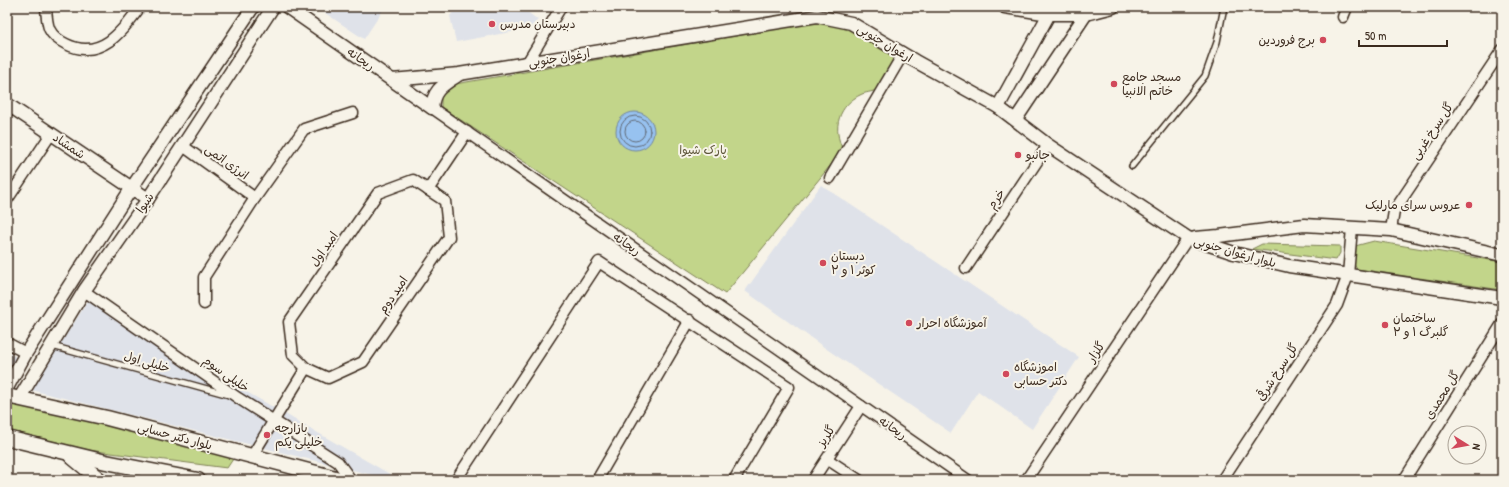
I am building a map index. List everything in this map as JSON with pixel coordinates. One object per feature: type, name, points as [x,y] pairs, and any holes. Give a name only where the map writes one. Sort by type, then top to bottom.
[{"type":"main road","name":"بلوار دکتر حسابی","points":[[13,398],[107,418],[343,480]]},
{"type":"main road","points":[[7,438],[106,462],[198,480]]},
{"type":"main road","points":[[66,452],[84,465],[100,480]]},
{"type":"street","points":[[46,7],[47,23],[54,38],[74,48],[89,51],[106,44],[125,27],[140,7]]},
{"type":"street","name":"شیوا","points":[[7,388],[34,340],[131,188],[253,7]]},
{"type":"street","name":"شیوا","points":[[13,398],[51,346],[84,291],[148,199],[273,7]]},
{"type":"street","name":"ریحانه","points":[[287,7],[968,480]]},
{"type":"street","points":[[527,63],[560,7]]},
{"type":"street","points":[[1006,7],[1049,14],[1086,14],[1113,7]]},
{"type":"street","points":[[1343,17],[1347,7]]},
{"type":"street","points":[[998,106],[1049,14]]},
{"type":"street","points":[[1016,119],[1086,14]]},
{"type":"street","name":"ارغوان جنوبی","points":[[392,80],[459,74],[817,16],[851,22],[903,54],[998,106],[1048,145],[1188,238]]},
{"type":"street","name":"گل سرخ غربی","points":[[1391,230],[1394,211],[1502,50]]},
{"type":"street","points":[[830,178],[903,54]]},
{"type":"street","points":[[432,108],[432,98],[439,89],[459,74]]},
{"type":"street","name":"شمشاد","points":[[7,104],[148,199]]},
{"type":"street","points":[[204,304],[204,277],[255,198],[304,128],[353,113]]},
{"type":"street","points":[[428,190],[467,132]]},
{"type":"street","points":[[7,200],[51,134]]},
{"type":"street","name":"خرم","points":[[966,268],[1048,145]]},
{"type":"street","name":"انرژی اتمی","points":[[183,146],[255,198]]},
{"type":"street","name":"امید اول","points":[[306,368],[293,355],[289,322],[378,194],[413,180],[428,190]]},
{"type":"street","name":"امید دوم","points":[[306,368],[328,378],[363,362],[449,237],[445,201],[428,190]]},
{"type":"street","name":"بلوار ارغوان جنوبی","points":[[1188,238],[1219,236],[1304,225],[1391,230],[1502,255]]},
{"type":"street","name":"گل سرخ شرقی","points":[[1222,480],[1337,305],[1348,275],[1352,228]]},
{"type":"street","name":"بلوار ارغوان جنوبی","points":[[1188,238],[1234,253],[1289,266],[1502,298]]},
{"type":"street","name":"گلزار","points":[[1026,480],[1188,238]]},
{"type":"street","points":[[456,480],[599,262],[690,320],[789,387],[734,480]]},
{"type":"street","name":"خلیلی سوم","points":[[84,291],[238,398],[338,462],[351,480]]},
{"type":"street","points":[[597,480],[690,320]]},
{"type":"street","name":"گل محمدی","points":[[1404,480],[1502,324]]},
{"type":"street","points":[[34,340],[51,346]]},
{"type":"street","points":[[7,343],[26,353]]},
{"type":"street","points":[[252,456],[306,368]]},
{"type":"street","name":"گلریز","points":[[813,480],[861,406]]},
{"type":"street","points":[[827,459],[859,480]]},
{"type":"lane","points":[[1132,166],[1205,76],[1217,42],[1224,7]]},
{"type":"lane","name":"خلیلی اول","points":[[51,346],[238,398]]},
{"type":"shaded area","points":[[316,7],[385,7],[364,39]]},
{"type":"shaded area","name":"دبیرستان مدرس","points":[[457,7],[521,7],[538,20],[528,29],[456,42],[450,16]]},
{"type":"shaded area","points":[[821,185],[1079,357],[1032,429],[978,391],[951,433],[828,350],[745,291]]},
{"type":"shaded area","name":"بازارچه خلیلی یکم","points":[[88,301],[400,480],[392,480],[31,390]]},
{"type":"shaded area","points":[[7,352],[19,359],[7,381]]},
{"type":"green space","name":"پارک شیوا","points":[[811,23],[843,26],[900,61],[879,88],[862,94],[847,104],[839,118],[838,126],[838,134],[843,150],[725,294],[441,107],[441,94],[455,84]]},
{"type":"green space","points":[[1374,241],[1502,262],[1502,290],[1357,269],[1353,263],[1355,246]]},
{"type":"green space","points":[[1262,244],[1340,246],[1340,253],[1336,260],[1252,249]]},
{"type":"green space","points":[[7,402],[235,456],[227,468],[88,450],[7,430]]},
{"type":"water","points":[[631,112],[639,112],[649,117],[653,124],[653,138],[649,145],[639,150],[631,150],[621,145],[619,142],[616,135],[616,127],[621,117],[624,115]]},
{"type":"place","name":"دبیرستان مدرس","points":[[492,24]]},
{"type":"place","name":"برج فروردین","points":[[1323,40]]},
{"type":"place","name":"مسجد جامع خاتم الانبیا","points":[[1114,84]]},
{"type":"place","name":"جانبو","points":[[1018,155]]},
{"type":"place","name":"عروس سرای مارلیک","points":[[1469,205]]},
{"type":"place","name":"دبستان کوثر ۱ و ۲","points":[[823,263]]},
{"type":"place","name":"آموزشگاه احرار","points":[[909,323]]},
{"type":"place","name":"ساختمان گلبرگ ۱ و ۲","points":[[1385,325]]},
{"type":"place","name":"اموزشگاه دکتر حسابی","points":[[1006,374]]},
{"type":"place","name":"بازارچه خلیلی یکم","points":[[267,435]]}]
